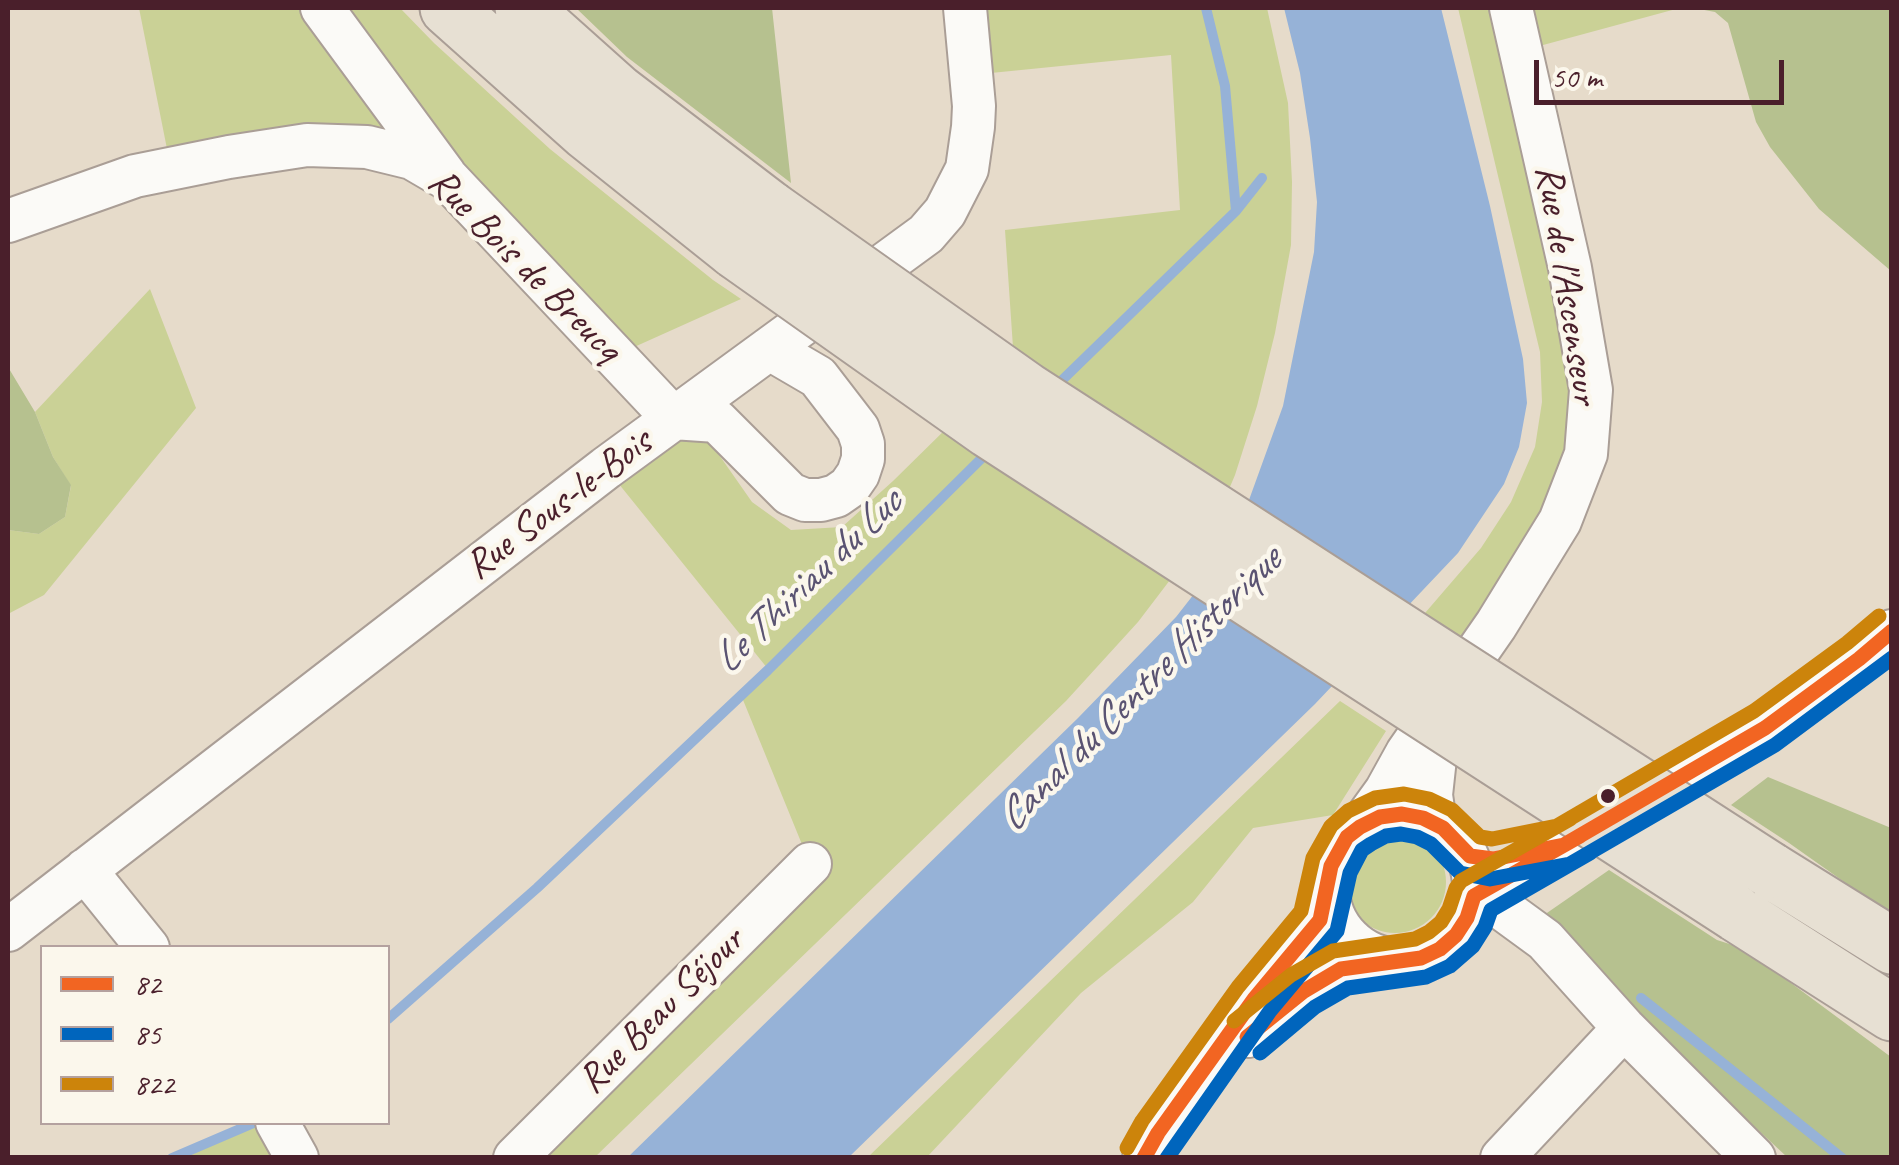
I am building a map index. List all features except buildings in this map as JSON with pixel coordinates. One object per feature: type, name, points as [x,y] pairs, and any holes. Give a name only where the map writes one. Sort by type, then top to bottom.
[{"type":"highway","points":[[448,8],[587,132],[736,251],[988,430],[1892,1013]]},
{"type":"highway","points":[[523,8],[616,92],[770,209],[1026,390],[1892,946]]},
{"type":"street","points":[[322,8],[448,179]]},
{"type":"street","name":"Rue Sous-le-Bois","points":[[8,930],[673,418],[926,234],[945,212],[967,169],[974,127],[965,8]]},
{"type":"street","name":"Rue de l'Ascenseur","points":[[1360,826],[1496,625],[1560,521],[1586,454],[1591,390],[1570,268],[1511,8]]},
{"type":"street","name":"Rue Bois de Breucq","points":[[8,221],[136,176],[229,157],[307,145],[367,147],[412,158],[448,179],[673,418]]},
{"type":"street","points":[[673,418],[717,421],[790,494],[806,500],[836,496],[849,486],[864,459],[858,428],[818,378],[770,349]]},
{"type":"street","points":[[1471,905],[1564,845],[1766,728],[1892,631]]},
{"type":"street","name":"Rue de l'Ascenseur","points":[[1440,706],[1431,795],[1434,816],[1453,838]]},
{"type":"street","points":[[1144,1158],[1254,999],[1320,920],[1331,866],[1347,837],[1360,826],[1380,817],[1402,814],[1423,818],[1453,838],[1470,856],[1493,860],[1564,845]]},
{"type":"street","points":[[1196,1080],[1304,991],[1341,970],[1421,958],[1456,935],[1471,905],[1473,874],[1453,838]]},
{"type":"street","points":[[1564,845],[1534,880],[1530,898],[1532,915],[1544,940],[1624,1028],[1751,1156]]},
{"type":"street","name":"Rue Beau Séjour","points":[[515,1158],[810,864]]},
{"type":"street","points":[[1331,866],[1329,900],[1342,931],[1378,957],[1400,960]]},
{"type":"street","points":[[85,870],[146,945]]},
{"type":"street","points":[[1471,905],[1544,940]]},
{"type":"street","points":[[1502,1158],[1624,1028]]},
{"type":"street","points":[[279,1125],[297,1158]]},
{"type":"green space","points":[[139,8],[400,8],[550,149],[741,299],[632,348],[412,158],[171,169]]},
{"type":"green space","points":[[576,8],[772,8],[791,183],[627,57]]},
{"type":"green space","points":[[965,8],[1267,8],[1288,103],[1291,245],[1275,333],[1235,475],[1221,508],[1170,580],[1138,622],[1066,701],[595,1157],[515,1158],[810,864],[741,695],[768,669],[606,468],[696,422],[752,502],[791,530],[842,527],[1014,362],[1005,230],[1180,210],[1171,55],[971,75]]},
{"type":"green space","points":[[1458,8],[1694,9],[1676,9],[1521,51],[1586,454],[1474,657],[1419,620],[1481,548],[1511,502],[1535,447],[1542,402],[1540,352]]},
{"type":"green space","points":[[1694,8],[1891,8],[1891,271],[1819,209],[1770,147],[1756,122],[1728,23],[1715,12]]},
{"type":"green space","points":[[150,289],[196,408],[44,595],[8,614],[8,530],[39,534],[65,517],[71,486],[53,457],[35,412]]},
{"type":"green space","points":[[8,367],[71,485],[65,517],[39,534],[8,530]]},
{"type":"green space","points":[[1340,701],[1386,731],[1333,815],[1253,828],[1193,902],[1081,993],[927,1157],[868,1157]]},
{"type":"green space","points":[[1768,777],[1891,828],[1891,915],[1731,805]]},
{"type":"green space","points":[[1395,831],[1414,835],[1431,846],[1442,863],[1446,882],[1442,901],[1431,918],[1414,929],[1395,933],[1376,929],[1359,918],[1348,901],[1344,882],[1348,863],[1359,846],[1376,835]]},
{"type":"green space","points":[[1609,870],[1717,940],[1745,949],[1891,1057],[1891,1157],[1787,1157],[1633,1013],[1544,915]]},
{"type":"green space","points":[[260,1125],[297,1158],[172,1158]]},
{"type":"water","name":"Canal du Centre Historique","points":[[1284,8],[1441,8],[1523,359],[1527,403],[1519,447],[1504,484],[1458,553],[1315,704],[849,1157],[627,1158],[1078,718],[1176,617],[1212,571],[1245,511],[1283,406],[1314,252],[1317,202],[1310,138]]},
{"type":"waterway","points":[[1206,8],[1225,86],[1236,211]]},
{"type":"waterway","name":"Le Thiriau du Luc","points":[[1055,387],[1236,211],[1262,178]]},
{"type":"waterway","name":"Le Thiriau du Luc","points":[[390,1017],[537,888],[768,670],[989,451]]},
{"type":"waterway","points":[[1641,998],[1842,1158]]},
{"type":"waterway","name":"Le Thiriau du Luc","points":[[172,1158],[249,1125]]},
{"type":"transit line","name":"822","points":[[1127,1148],[1238,987],[1301,911],[1313,858],[1331,826],[1348,811],[1375,798],[1404,794],[1429,799],[1452,810],[1480,837],[1492,839],[1557,826],[1754,711],[1879,616]]},
{"type":"transit line","name":"82","points":[[1144,1158],[1254,999],[1320,920],[1331,866],[1347,837],[1360,827],[1380,817],[1402,814],[1423,818],[1443,828],[1470,856],[1493,859],[1564,845],[1765,728],[1892,631]]},
{"type":"transit line","name":"85","points":[[1167,1158],[1270,1011],[1337,931],[1350,873],[1362,850],[1386,836],[1417,837],[1431,844],[1460,873],[1490,879],[1570,864],[1775,745],[1892,658]]},
{"type":"transit line","name":"822","points":[[1234,1021],[1291,975],[1333,951],[1415,939],[1429,932],[1441,922],[1461,881],[1570,819]]},
{"type":"transit line","name":"82","points":[[1247,1037],[1304,991],[1341,969],[1421,958],[1440,949],[1467,918],[1474,896],[1580,836]]},
{"type":"transit line","name":"85","points":[[1260,1053],[1315,1007],[1348,988],[1426,977],[1450,966],[1473,946],[1491,910],[1590,853]]}]
